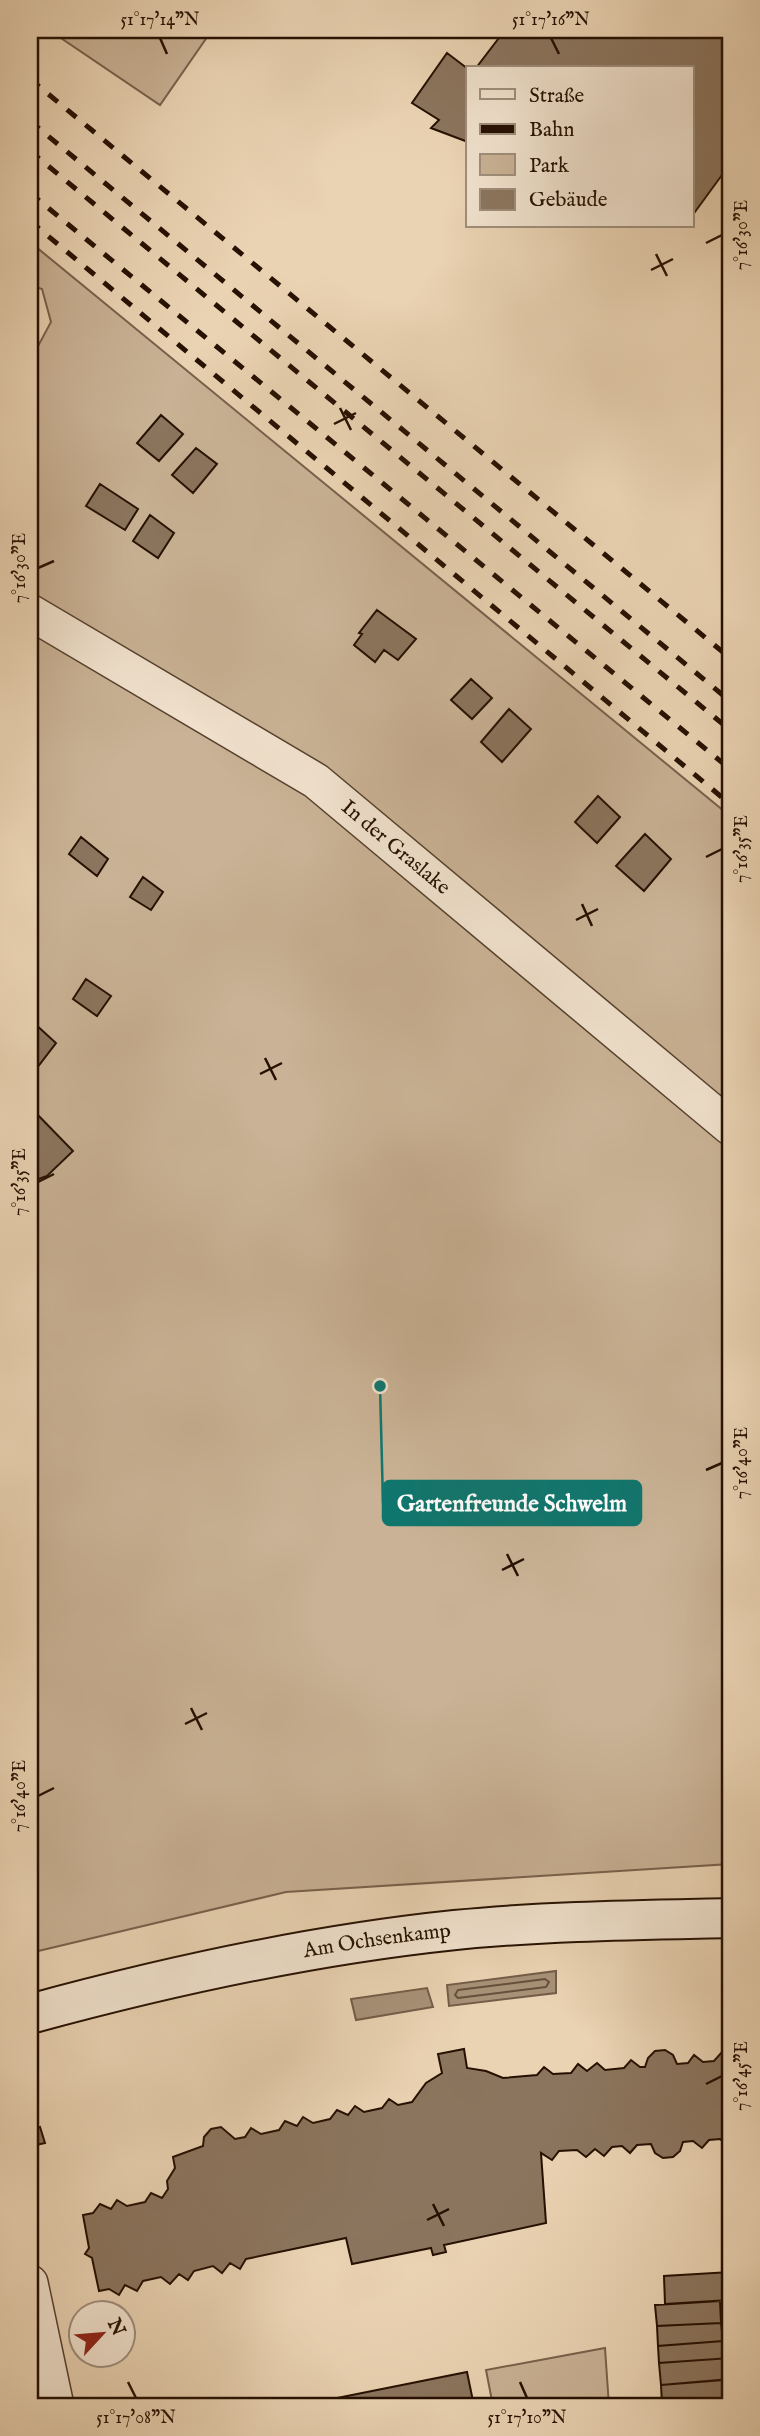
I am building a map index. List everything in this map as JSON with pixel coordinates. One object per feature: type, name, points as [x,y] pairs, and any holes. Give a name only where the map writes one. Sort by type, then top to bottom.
[{"type":"main road","name":"Am Ochsenkamp","points":[[30,2014],[160,1979],[268,1957],[452,1930],[527,1924],[730,1918]]},
{"type":"street","name":"In der Graslake","points":[[30,612],[316,781],[730,1127]]},
{"type":"street","points":[[30,2283],[56,2406]]},
{"type":"green space","points":[[49,30],[212,30],[160,105]]},
{"type":"green space","points":[[30,242],[730,816],[730,1864],[286,1892],[30,1953],[30,361],[51,322],[42,289],[30,285]]},
{"type":"green space","points":[[605,2348],[609,2406],[493,2406],[486,2370]]},
{"type":"water","points":[[556,1971],[556,1993],[449,2006],[447,1985]]},
{"type":"water","points":[[427,1988],[433,2007],[356,2020],[351,1999]]},
{"type":"building","points":[[505,30],[730,30],[730,164],[694,213],[694,66],[478,66]]},
{"type":"building","points":[[447,53],[466,67],[466,141],[431,128],[439,120],[412,103]]},
{"type":"building","points":[[161,415],[183,434],[159,461],[137,443]]},
{"type":"building","points":[[196,448],[217,464],[193,493],[172,475]]},
{"type":"building","points":[[100,484],[138,509],[125,530],[86,506]]},
{"type":"building","points":[[150,515],[174,533],[158,558],[133,541]]},
{"type":"building","points":[[377,610],[416,639],[398,660],[384,650],[375,662],[354,645],[362,634],[359,633]]},
{"type":"building","points":[[471,679],[492,698],[472,719],[451,700]]},
{"type":"building","points":[[509,709],[531,729],[502,762],[481,742]]},
{"type":"building","points":[[598,796],[620,817],[597,843],[575,822]]},
{"type":"building","points":[[645,834],[671,859],[644,891],[616,866]]},
{"type":"building","points":[[81,837],[108,859],[97,876],[69,854]]},
{"type":"building","points":[[143,877],[163,892],[151,910],[130,897]]},
{"type":"building","points":[[86,979],[111,996],[97,1016],[73,999]]},
{"type":"building","points":[[34,1023],[56,1043],[30,1077],[30,1029]]},
{"type":"building","points":[[30,1097],[38,1104],[34,1111],[73,1151],[47,1176],[36,1180],[30,1175]]},
{"type":"building","points":[[464,2049],[467,2068],[486,2071],[503,2078],[537,2075],[544,2067],[553,2074],[571,2073],[578,2064],[587,2071],[597,2063],[605,2070],[624,2068],[631,2060],[640,2067],[645,2067],[648,2058],[655,2051],[665,2050],[673,2055],[677,2064],[688,2063],[694,2055],[703,2062],[714,2061],[721,2053],[730,2060],[730,2144],[728,2146],[720,2139],[709,2140],[702,2148],[693,2141],[683,2142],[680,2151],[673,2157],[663,2158],[655,2153],[651,2144],[637,2145],[630,2153],[622,2146],[612,2147],[604,2156],[595,2149],[586,2157],[577,2150],[559,2151],[552,2160],[541,2153],[546,2223],[444,2245],[446,2252],[433,2255],[431,2248],[352,2264],[346,2238],[246,2259],[240,2269],[230,2263],[222,2273],[213,2266],[194,2271],[188,2280],[179,2274],[170,2284],[161,2277],[143,2281],[137,2291],[125,2285],[119,2295],[109,2289],[99,2291],[92,2258],[85,2254],[89,2248],[83,2215],[93,2213],[100,2204],[111,2209],[117,2200],[127,2206],[145,2202],[151,2193],[162,2198],[168,2189],[167,2181],[175,2168],[173,2157],[203,2146],[204,2137],[211,2129],[221,2127],[235,2139],[245,2137],[251,2128],[261,2134],[279,2130],[285,2121],[297,2126],[303,2117],[313,2123],[330,2119],[337,2110],[348,2115],[355,2106],[364,2112],[382,2108],[389,2099],[398,2105],[412,2102],[426,2083],[442,2073],[438,2054]]},
{"type":"building","points":[[40,2127],[45,2143],[36,2145],[32,2129]]},
{"type":"building","points":[[730,2272],[730,2300],[665,2304],[664,2276]]},
{"type":"building","points":[[720,2301],[721,2323],[657,2326],[655,2305]]},
{"type":"building","points":[[721,2323],[723,2341],[658,2346],[657,2326]]},
{"type":"building","points":[[730,2341],[730,2358],[659,2363],[658,2346]]},
{"type":"building","points":[[730,2358],[730,2379],[661,2385],[659,2363]]},
{"type":"building","points":[[467,2372],[474,2406],[313,2406],[312,2403]]},
{"type":"building","points":[[724,2380],[725,2399],[662,2404],[661,2385]]},
{"type":"building","points":[[730,2399],[730,2406],[662,2406],[662,2404]]},
{"type":"railway","points":[[30,79],[730,658]]},
{"type":"railway","points":[[30,121],[730,701]]},
{"type":"railway","points":[[30,151],[730,730]]},
{"type":"railway","points":[[30,193],[730,769]]},
{"type":"railway","points":[[30,221],[730,804]]},
{"type":"place","name":"Gartenfreunde Schwelm","points":[[380,1386]]}]
